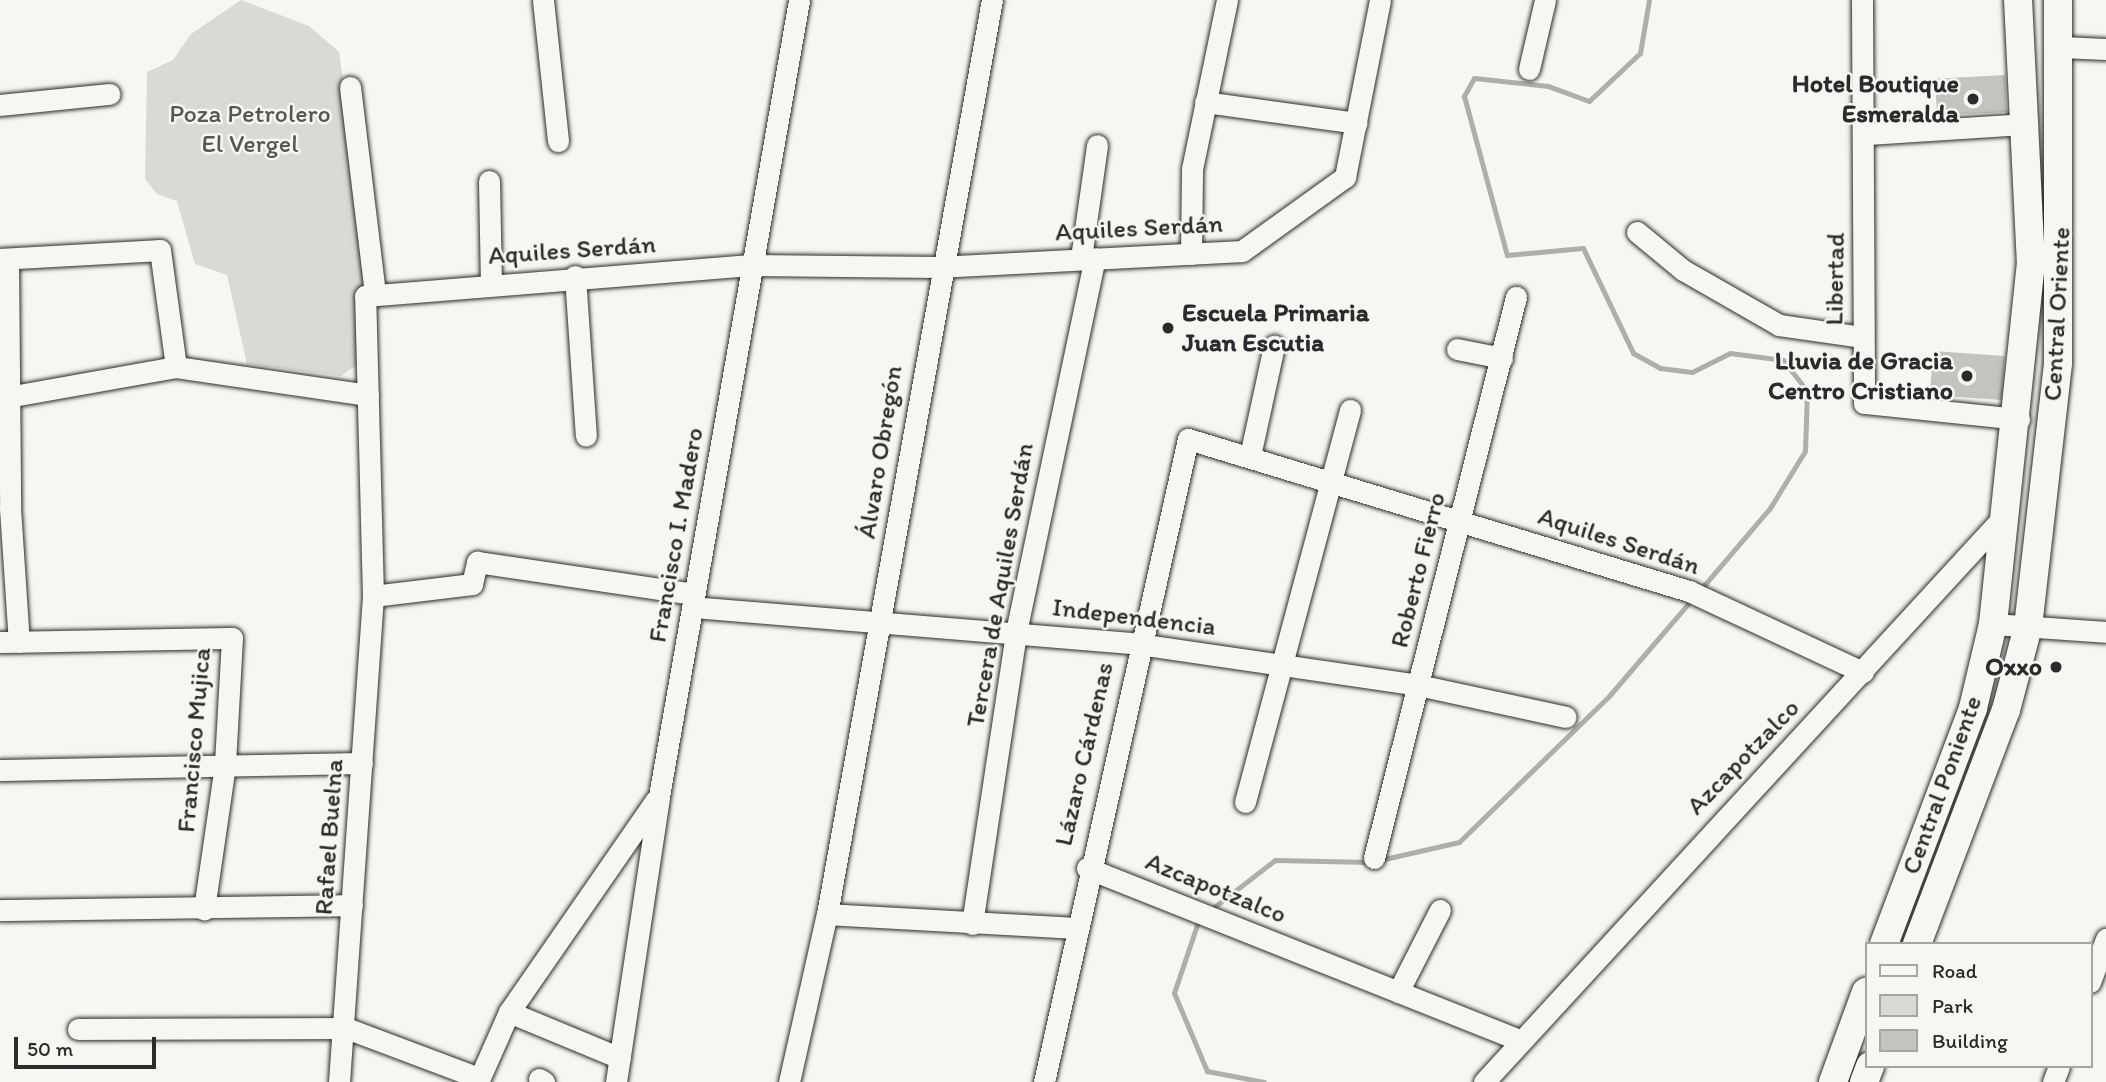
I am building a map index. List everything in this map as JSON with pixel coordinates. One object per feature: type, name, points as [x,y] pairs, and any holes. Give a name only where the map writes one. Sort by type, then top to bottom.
[{"type":"main road","name":"Central Oriente","points":[[1993,624],[2019,419],[2031,265],[2018,0]]},
{"type":"main road","name":"Central Oriente","points":[[2028,627],[2057,363],[2061,47],[2058,0]]},
{"type":"main road","name":"Central Poniente","points":[[1885,942],[1973,708],[1993,624]]},
{"type":"main road","name":"Central Poniente","points":[[1918,942],[2006,710],[2028,627]]},
{"type":"main road","points":[[1833,1082],[1864,997]]},
{"type":"street","points":[[543,0],[558,141]]},
{"type":"street","name":"Francisco I. Madero","points":[[617,1082],[659,796],[799,0]]},
{"type":"street","name":"Álvaro Obregón","points":[[789,1082],[827,914],[939,267],[992,0]]},
{"type":"street","points":[[1191,254],[1192,169],[1227,0]]},
{"type":"street","points":[[1205,102],[1357,123],[1380,0]]},
{"type":"street","points":[[1529,69],[1545,0]]},
{"type":"street","name":"Libertad","points":[[1863,0],[1866,134],[1861,337],[1864,403],[2019,419]]},
{"type":"street","points":[[2061,47],[2106,49]]},
{"type":"street","points":[[13,396],[176,366],[368,394],[365,296],[375,294],[350,86]]},
{"type":"street","points":[[0,106],[109,94]]},
{"type":"street","name":"Aquiles Serdán","points":[[375,294],[575,276],[751,265],[939,267],[1242,251],[1345,177],[1357,123]]},
{"type":"street","points":[[1866,134],[2025,124]]},
{"type":"street","name":"Tercera de Aquiles Serdán","points":[[972,924],[1016,632],[1088,258],[1097,145]]},
{"type":"street","points":[[489,181],[491,284]]},
{"type":"street","points":[[1637,232],[1683,271],[1779,325],[1861,337]]},
{"type":"street","points":[[10,642],[13,396],[4,259],[160,250],[176,366]]},
{"type":"street","points":[[575,276],[586,436]]},
{"type":"street","name":"Roberto Fierro","points":[[1374,858],[1516,297]]},
{"type":"street","points":[[1250,456],[1275,346]]},
{"type":"street","points":[[1457,349],[1502,359]]},
{"type":"street","name":"Rafael Buelna","points":[[339,1082],[346,1028],[373,596],[368,394]]},
{"type":"street","points":[[1244,802],[1350,410]]},
{"type":"street","name":"Aquiles Serdán","points":[[1188,439],[1689,591],[1863,672]]},
{"type":"street","name":"Lázaro Cárdenas","points":[[1044,1082],[1087,868],[1188,439]]},
{"type":"street","name":"Azcapotzalco","points":[[1484,1082],[2007,513]]},
{"type":"street","name":"Independencia","points":[[373,596],[472,584],[477,562],[693,601],[1138,644],[1280,664],[1418,685],[1566,717]]},
{"type":"street","points":[[1993,624],[2106,632]]},
{"type":"street","name":"Francisco Mujica","points":[[10,642],[232,638],[225,765],[204,909]]},
{"type":"street","points":[[0,770],[362,763]]},
{"type":"street","points":[[78,1029],[346,1028],[479,1080],[509,1012],[659,796]]},
{"type":"street","name":"Azcapotzalco","points":[[1087,868],[1520,1040]]},
{"type":"street","points":[[0,911],[352,905]]},
{"type":"street","points":[[1398,992],[1440,910]]},
{"type":"street","points":[[827,914],[1076,928]]},
{"type":"street","points":[[2092,977],[2106,939]]},
{"type":"street","points":[[509,1012],[620,1058]]},
{"type":"green space","name":"Poza Petrolero El Vergel","points":[[241,0],[309,26],[339,52],[366,235],[358,364],[341,376],[247,364],[227,275],[195,264],[177,201],[157,194],[145,179],[147,72],[173,60],[191,34]]},
{"type":"building","name":"Hotel Boutique Esmeralda","points":[[2005,75],[2007,112],[1937,116],[1935,79]]},
{"type":"building","name":"Lluvia de Gracia Centro Cristiano","points":[[1933,351],[2005,356],[2002,400],[1930,395]]},
{"type":"waterway","points":[[1649,0],[1640,53],[1589,101],[1548,86],[1474,78],[1464,96],[1507,255],[1583,248],[1633,353],[1660,368],[1692,372],[1730,353],[1783,360],[1807,391],[1805,451],[1770,508],[1701,589]]},
{"type":"waterway","points":[[1380,860],[1459,842],[1609,696],[1692,599]]},
{"type":"waterway","points":[[1209,911],[1275,860],[1371,862]]},
{"type":"waterway","points":[[1199,919],[1174,993],[1207,1071],[1264,1082]]},
{"type":"place","name":"Hotel Boutique Esmeralda","points":[[1973,99]]},
{"type":"place","name":"Escuela Primaria Juan Escutia","points":[[1168,328]]},
{"type":"place","name":"Lluvia de Gracia Centro Cristiano","points":[[1967,376]]},
{"type":"place","name":"Oxxo","points":[[2056,667]]}]
